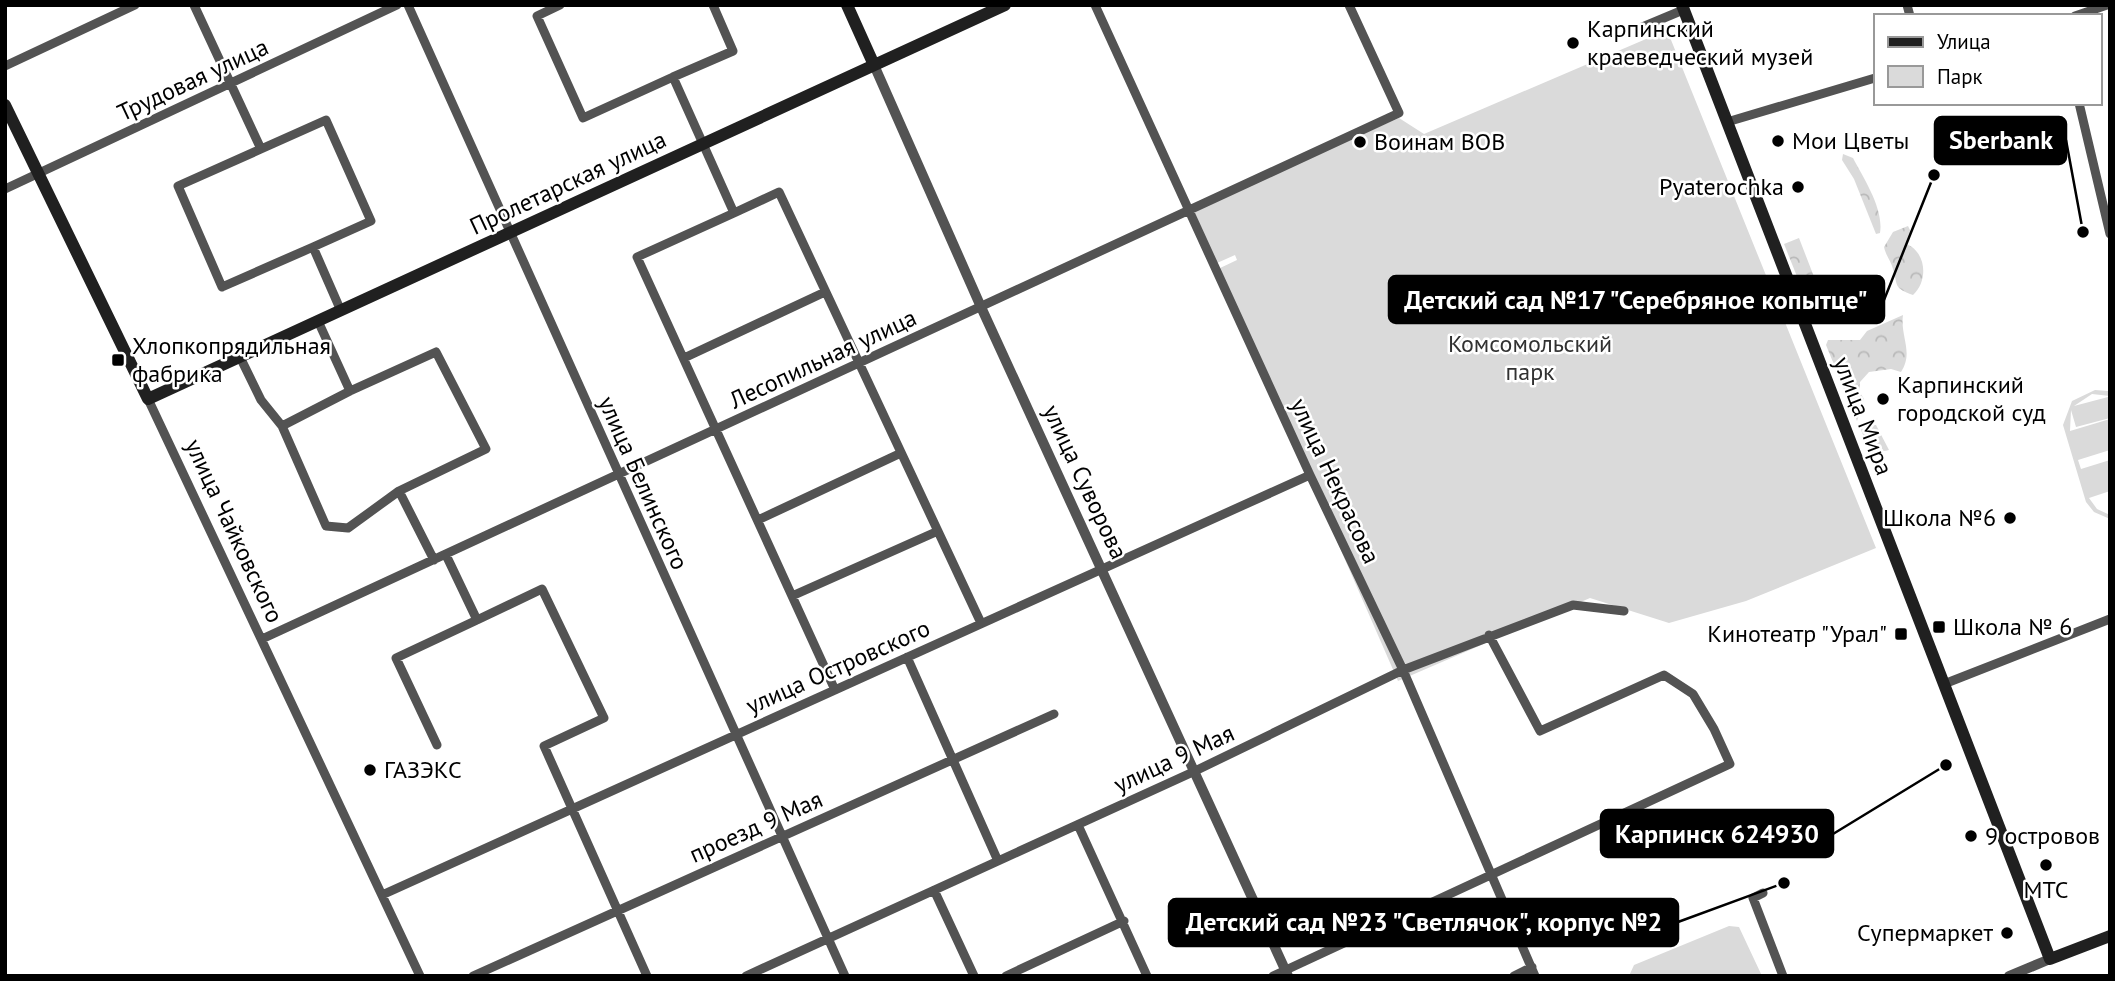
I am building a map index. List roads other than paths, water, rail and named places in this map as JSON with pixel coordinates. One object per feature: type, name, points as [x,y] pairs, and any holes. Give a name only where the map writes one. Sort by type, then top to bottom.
[{"type":"main road","name":"улица Суворова","points":[[847,5],[874,65]]},
{"type":"main road","name":"Пролетарская улица","points":[[148,399],[509,233],[699,139],[874,65],[1005,5]]},
{"type":"main road","name":"улица Мира","points":[[1683,8],[2050,958]]},
{"type":"main road","name":"улица Чайковского","points":[[5,106],[148,399]]},
{"type":"main road","points":[[2050,958],[2110,936]]},
{"type":"street","points":[[5,66],[135,5]]},
{"type":"street","points":[[194,5],[261,149]]},
{"type":"street","name":"Трудовая улица","points":[[5,189],[397,5]]},
{"type":"street","name":"улица Белинского","points":[[408,5],[617,475],[845,976]]},
{"type":"street","points":[[560,5],[537,16],[583,118],[733,51],[712,5]]},
{"type":"street","name":"улица Некрасова","points":[[1095,5],[1310,475],[1403,670],[1533,972]]},
{"type":"street","name":"Лесопильная улица","points":[[262,639],[1399,113],[1349,5]]},
{"type":"street","points":[[2081,14],[2107,5]]},
{"type":"street","points":[[1640,27],[1683,8]]},
{"type":"street","name":"улица Суворова","points":[[874,65],[981,307],[1287,973]]},
{"type":"street","points":[[673,77],[734,212]]},
{"type":"street","points":[[1727,122],[1874,78]]},
{"type":"street","points":[[2080,105],[2110,233]]},
{"type":"street","points":[[326,120],[371,221],[313,247],[222,287],[178,186],[326,120]]},
{"type":"street","points":[[835,690],[637,257],[734,212],[779,192],[981,623]]},
{"type":"street","points":[[313,247],[341,311]]},
{"type":"street","points":[[684,358],[825,292]]},
{"type":"street","points":[[318,321],[350,391]]},
{"type":"street","points":[[240,357],[261,400],[282,426],[326,526],[348,528],[399,491],[485,449],[436,352],[282,426]]},
{"type":"street","name":"улица Чайковского","points":[[148,399],[420,976]]},
{"type":"street","points":[[758,520],[901,453]]},
{"type":"street","name":"улица Островского","points":[[382,895],[1310,475]]},
{"type":"street","points":[[399,491],[434,560]]},
{"type":"street","points":[[792,596],[938,531]]},
{"type":"street","points":[[446,555],[477,620]]},
{"type":"street","points":[[438,746],[396,658],[542,589],[604,718],[544,746],[648,976]]},
{"type":"street","name":"улица 9 Мая","points":[[746,976],[1194,772],[1403,670],[1489,635],[1573,606],[1624,611]]},
{"type":"street","points":[[1944,684],[2110,619]]},
{"type":"street","points":[[1273,976],[1287,973],[1730,764],[1714,729],[1693,694],[1664,675],[1540,731],[1489,635]]},
{"type":"street","points":[[907,657],[998,861]]},
{"type":"street","name":"проезд 9 Мая","points":[[473,976],[1054,714]]},
{"type":"street","points":[[1078,825],[1147,976]]},
{"type":"street","points":[[934,890],[974,976]]},
{"type":"street","points":[[1763,893],[1753,898],[1783,976]]},
{"type":"street","points":[[1006,976],[1124,921]]},
{"type":"street","points":[[2009,976],[2050,958]]},
{"type":"street","points":[[1514,976],[1533,972]]},
{"type":"place","name":"Карпинский краеведческий музей","points":[[1573,43]]},
{"type":"place","name":"Мои Цветы","points":[[1778,141]]},
{"type":"place","name":"Воинам ВОВ","points":[[1360,142]]},
{"type":"place","name":"Детский сад №17 \"Серебряное копытце\"","points":[[1934,175]]},
{"type":"place","name":"Pyaterochka","points":[[1798,187]]},
{"type":"place","name":"Sberbank","points":[[2083,232]]},
{"type":"place","name":"Хлопкопрядильная фабрика","points":[[118,360]]},
{"type":"place","name":"Карпинский городской суд","points":[[1883,399]]},
{"type":"place","name":"Школа №6","points":[[2010,518]]},
{"type":"place","name":"Школа № 6","points":[[1939,627]]},
{"type":"place","name":"Кинотеатр \"Урал\"","points":[[1901,634]]},
{"type":"place","name":"Карпинск 624930","points":[[1946,765]]},
{"type":"place","name":"ГАЗЭКС","points":[[370,770]]},
{"type":"place","name":"9 островов","points":[[1971,836]]},
{"type":"place","name":"МТС","points":[[2046,865]]},
{"type":"place","name":"Детский сад №23 \"Светлячок\", корпус №2","points":[[1784,883]]},
{"type":"place","name":"Супермаркет","points":[[2007,933]]},
{"type":"park label","name":"Комсомольский парк","points":[[1530,358]]}]
